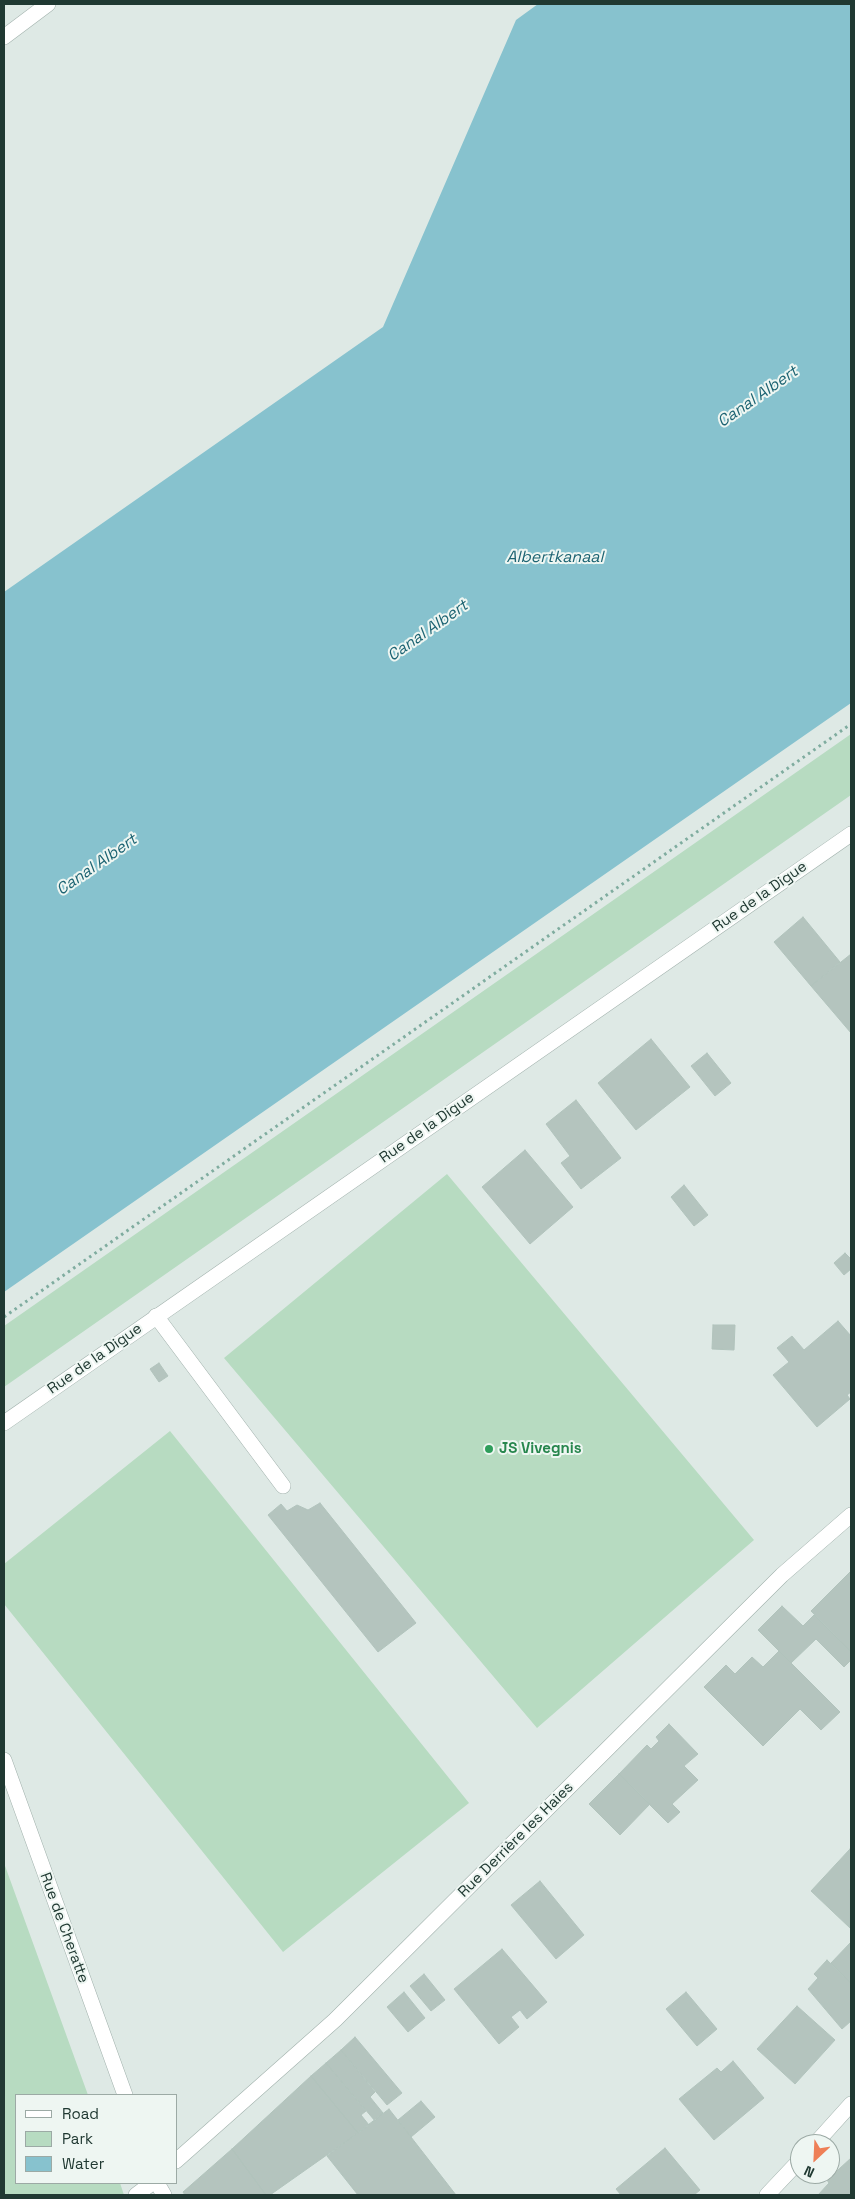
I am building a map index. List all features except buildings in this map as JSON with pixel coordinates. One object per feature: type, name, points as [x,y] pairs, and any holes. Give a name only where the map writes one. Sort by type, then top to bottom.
[{"type":"street","points":[[4,37],[48,4]]},
{"type":"street","name":"Rue de la Digue","points":[[4,1423],[851,834]]},
{"type":"street","points":[[156,1316],[283,1486]]},
{"type":"street","name":"Rue Derrière les Haies","points":[[178,2159],[335,2020],[782,1575],[851,1515]]},
{"type":"street","name":"Rue de Cheratte","points":[[4,1760],[125,2094]]},
{"type":"street","points":[[824,2134],[851,2104]]},
{"type":"street","points":[[767,2195],[790,2171]]},
{"type":"street","points":[[136,2195],[151,2184]]},
{"type":"street","points":[[157,2184],[164,2195]]},
{"type":"path","points":[[4,1317],[851,724]]},
{"type":"green space","points":[[851,734],[851,795],[4,1387],[4,1326]]},
{"type":"green space","name":"JS Vivegnis","points":[[447,1174],[754,1540],[537,1728],[224,1358]]},
{"type":"green space","points":[[170,1431],[469,1803],[283,1952],[4,1604],[4,1564]]},
{"type":"green space","points":[[4,1863],[88,2094],[15,2094],[15,2184],[120,2184],[124,2195],[4,2195]]},
{"type":"water","name":"Albertkanaal","points":[[538,4],[851,4],[851,703],[4,1292],[4,592],[383,327],[516,20]]},
{"type":"place","name":"JS Vivegnis","points":[[489,1449]]},
{"type":"water label","name":"Canal Albert","points":[[758,397]]},
{"type":"water label","name":"Canal Albert","points":[[428,631]]},
{"type":"water label","name":"Canal Albert","points":[[97,865]]}]
